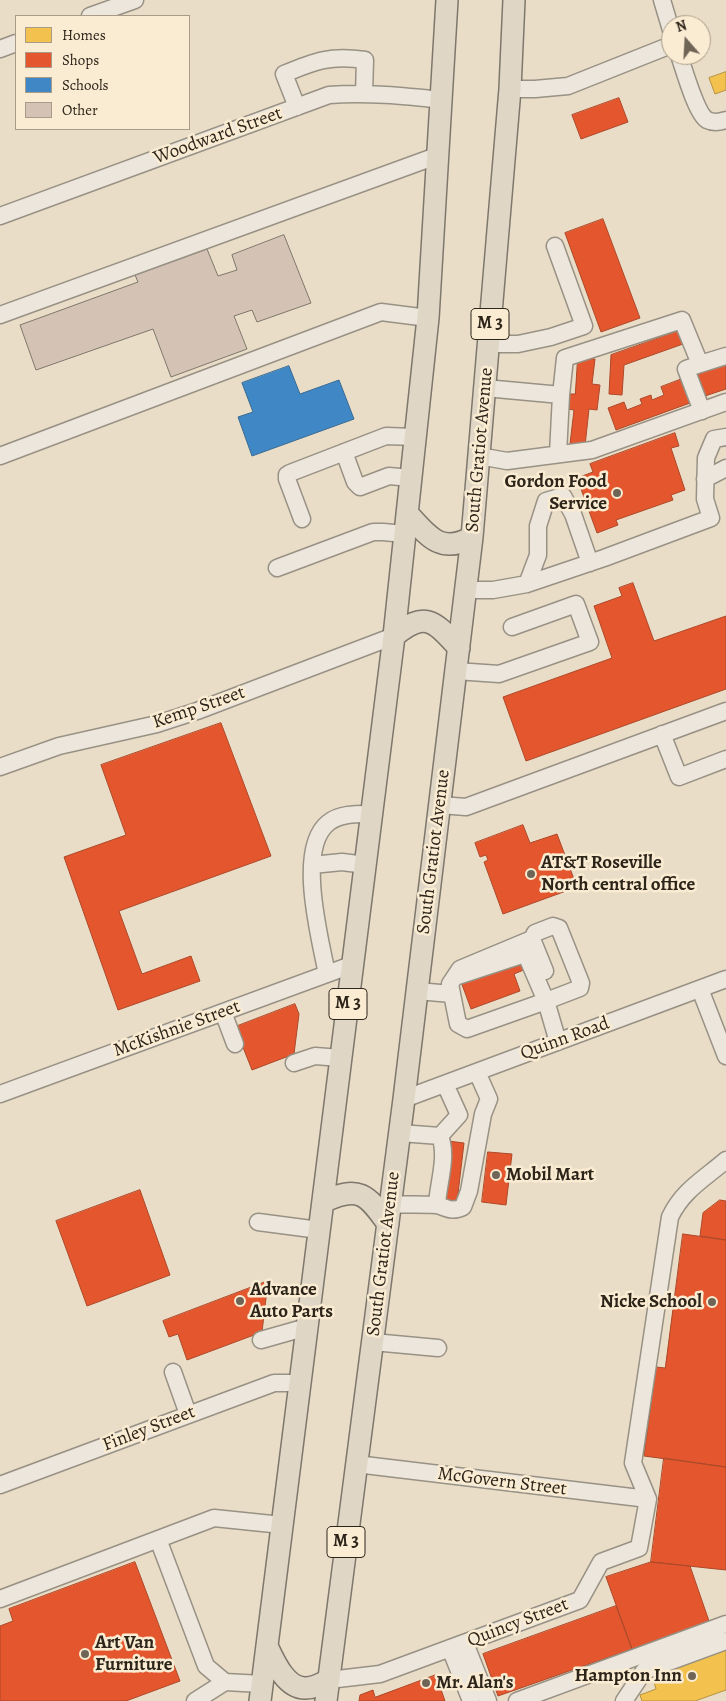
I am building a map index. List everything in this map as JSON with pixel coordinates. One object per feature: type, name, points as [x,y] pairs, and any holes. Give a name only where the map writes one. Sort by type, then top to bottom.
[{"type":"main road","name":"M 3","points":[[261,1692],[354,964],[416,437],[428,318],[447,0]]},
{"type":"main road","name":"South Gratiot Avenue","points":[[327,1691],[418,991],[472,537],[510,89],[514,0]]},
{"type":"main road","points":[[406,524],[422,530],[434,540],[444,544],[461,544],[472,537]]},
{"type":"main road","points":[[394,636],[408,625],[419,621],[430,622],[441,628],[459,648]]},
{"type":"main road","points":[[323,1202],[338,1195],[351,1193],[364,1196],[389,1214]]},
{"type":"main road","points":[[267,1646],[275,1664],[285,1677],[295,1685],[327,1691]]},
{"type":"street","points":[[93,15],[135,0]]},
{"type":"street","points":[[662,0],[666,15]]},
{"type":"street","points":[[0,49],[15,43]]},
{"type":"street","points":[[510,89],[568,86],[661,49]]},
{"type":"street","points":[[297,107],[284,74],[327,58],[365,60],[364,94]]},
{"type":"street","points":[[683,65],[700,113],[708,120],[717,122],[726,120]]},
{"type":"street","name":"Woodward Street","points":[[0,216],[329,95],[364,94],[442,100]]},
{"type":"street","points":[[0,315],[439,155]]},
{"type":"street","points":[[488,344],[518,344],[551,338],[584,326],[555,246]]},
{"type":"street","points":[[0,456],[381,312],[428,318]]},
{"type":"street","points":[[558,454],[565,358],[682,320],[700,364]]},
{"type":"street","points":[[702,411],[686,369],[726,356]]},
{"type":"street","points":[[485,388],[561,395]]},
{"type":"street","points":[[479,456],[506,461],[592,450],[726,402]]},
{"type":"street","points":[[302,519],[287,475],[386,436],[416,437]]},
{"type":"street","points":[[466,590],[493,590],[526,584],[590,563],[711,518],[705,499],[706,458],[714,440],[726,437]]},
{"type":"street","points":[[344,452],[355,482],[360,487],[389,476],[411,478]]},
{"type":"street","points":[[705,479],[726,468]]},
{"type":"street","points":[[526,584],[538,555],[538,526],[546,501],[563,496],[573,514],[590,563]]},
{"type":"street","points":[[276,568],[373,532],[406,524]]},
{"type":"street","points":[[456,671],[499,674],[590,642],[576,604],[512,627]]},
{"type":"street","name":"Kemp Street","points":[[0,767],[60,746],[157,724],[197,711],[394,636]]},
{"type":"street","points":[[440,805],[466,807],[726,711]]},
{"type":"street","points":[[662,734],[679,777],[726,759]]},
{"type":"street","points":[[327,974],[312,894],[312,865],[317,836],[328,822],[348,814],[372,814]]},
{"type":"street","points":[[312,865],[342,862],[366,865]]},
{"type":"street","points":[[553,926],[559,928],[581,983],[580,988],[467,1029],[458,1024],[450,984],[460,969],[532,939],[535,933],[553,926]]},
{"type":"street","points":[[532,939],[551,999],[558,1042]]},
{"type":"street","points":[[455,977],[522,955],[528,957],[551,999]]},
{"type":"street","name":"McKishnie Street","points":[[0,1094],[354,964]]},
{"type":"street","name":"Quinn Road","points":[[404,1099],[726,979]]},
{"type":"street","points":[[700,989],[726,1056]]},
{"type":"street","points":[[418,991],[452,994]]},
{"type":"street","points":[[223,1012],[235,1044]]},
{"type":"street","points":[[294,1064],[315,1056],[342,1058]]},
{"type":"street","points":[[389,1214],[437,1205],[448,1210],[463,1208],[466,1202],[482,1114],[489,1099],[477,1072]]},
{"type":"street","points":[[445,1084],[459,1115]]},
{"type":"street","points":[[440,1136],[459,1115],[482,1114]]},
{"type":"street","points":[[400,1133],[440,1136]]},
{"type":"street","points":[[437,1205],[442,1160],[440,1136]]},
{"type":"street","points":[[648,1499],[633,1463],[670,1217],[676,1204],[688,1190],[726,1160]]},
{"type":"street","points":[[258,1222],[319,1230]]},
{"type":"street","points":[[262,1340],[307,1327]]},
{"type":"street","points":[[372,1342],[438,1348]]},
{"type":"street","points":[[173,1372],[188,1414]]},
{"type":"street","name":"Finley Street","points":[[0,1485],[274,1383],[300,1383]]},
{"type":"street","name":"McGovern Street","points":[[356,1464],[648,1499]]},
{"type":"street","name":"Quincy Street","points":[[327,1691],[380,1674],[580,1600],[601,1562],[639,1548],[648,1499]]},
{"type":"street","points":[[0,1599],[214,1518],[282,1525]]},
{"type":"street","points":[[158,1539],[206,1666],[225,1682],[261,1692]]},
{"type":"street","points":[[517,1701],[726,1624]]},
{"type":"street","points":[[624,1701],[644,1671],[726,1641]]},
{"type":"street","points":[[458,1645],[471,1701]]},
{"type":"street","points":[[458,1645],[488,1701]]},
{"type":"street","points":[[195,1701],[225,1682]]},
{"type":"building: Homes","points":[[726,72],[726,90],[715,94],[709,78]]},
{"type":"building: Homes","name":"Hampton Inn","points":[[726,1649],[726,1690],[695,1701],[642,1701],[640,1695],[656,1689],[654,1682],[660,1680],[657,1673]]},
{"type":"building: Shops","points":[[619,98],[628,122],[581,139],[572,115]]},
{"type":"building: Shops","points":[[603,219],[640,318],[601,332],[565,233]]},
{"type":"building: Shops","points":[[679,331],[683,344],[624,365],[622,395],[609,394],[611,355]]},
{"type":"building: Shops","points":[[578,358],[595,359],[592,384],[600,385],[597,410],[589,409],[585,446],[570,444],[574,410],[568,409],[569,394],[575,394]]},
{"type":"building: Shops","points":[[726,364],[726,389],[702,397],[694,375]]},
{"type":"building: Shops","points":[[682,379],[690,403],[616,430],[608,408],[624,402],[627,410],[642,404],[640,399],[651,395],[652,400],[664,395],[661,387]]},
{"type":"building: Shops","points":[[675,433],[679,446],[671,448],[685,490],[671,495],[673,500],[616,520],[618,525],[597,533],[577,478],[593,472],[590,464]]},
{"type":"building: Shops","points":[[633,583],[654,641],[726,616],[726,689],[526,761],[503,697],[612,658],[594,606],[622,596],[619,588]]},
{"type":"building: Shops","points":[[221,723],[271,856],[119,911],[142,974],[191,956],[200,981],[118,1010],[64,857],[126,835],[101,765]]},
{"type":"building: Shops","name":"AT&T Roseville North central office","points":[[523,825],[530,843],[557,834],[577,887],[503,914],[484,862],[488,860],[486,855],[480,857],[475,843]]},
{"type":"building: Shops","points":[[521,957],[526,969],[514,974],[520,991],[471,1009],[460,979]]},
{"type":"building: Shops","points":[[295,1004],[299,1014],[294,1054],[252,1070],[235,1027]]},
{"type":"building: Shops","points":[[448,1141],[464,1143],[457,1202],[441,1200]]},
{"type":"building: Shops","points":[[488,1152],[512,1154],[506,1205],[482,1202]]},
{"type":"building: Shops","points":[[140,1190],[170,1275],[87,1306],[56,1221]]},
{"type":"building: Shops","points":[[720,1200],[726,1201],[726,1240],[700,1236],[703,1213]]},
{"type":"building: Shops","points":[[683,1234],[726,1240],[726,1467],[644,1456],[656,1367],[665,1368]]},
{"type":"building: Shops","name":"Advance Auto Parts","points":[[268,1281],[262,1332],[187,1360],[178,1334],[169,1337],[163,1321]]},
{"type":"building: Shops","points":[[664,1458],[726,1467],[726,1570],[651,1562]]},
{"type":"building: Shops","name":"Art Van Furniture","points":[[135,1562],[180,1681],[126,1701],[0,1701],[0,1626],[13,1621],[9,1609]]},
{"type":"building: Shops","points":[[651,1562],[690,1566],[709,1621],[632,1649],[606,1577]]},
{"type":"building: Shops","points":[[616,1606],[632,1649],[498,1696],[483,1654]]},
{"type":"building: Shops","name":"Mr. Alan's","points":[[436,1675],[445,1701],[359,1701],[360,1695],[373,1690],[375,1697]]},
{"type":"building: Schools","points":[[289,366],[300,394],[339,380],[354,419],[252,456],[238,417],[253,412],[242,383]]},
{"type":"building: Other","points":[[284,235],[311,303],[257,322],[252,310],[234,316],[247,349],[171,377],[153,329],[36,370],[20,325],[138,282],[135,275],[207,249],[218,276],[237,270],[232,255]]},
{"type":"place","name":"Gordon Food Service","points":[[617,493]]},
{"type":"place","name":"AT&T Roseville North central office","points":[[531,874]]},
{"type":"place","name":"Mobil Mart","points":[[496,1175]]},
{"type":"place","name":"Advance Auto Parts","points":[[240,1301]]},
{"type":"place","name":"Nicke School","points":[[712,1302]]},
{"type":"place","name":"Art Van Furniture","points":[[85,1654]]},
{"type":"place","name":"Hampton Inn","points":[[692,1676]]},
{"type":"place","name":"Mr. Alan's","points":[[426,1683]]}]
